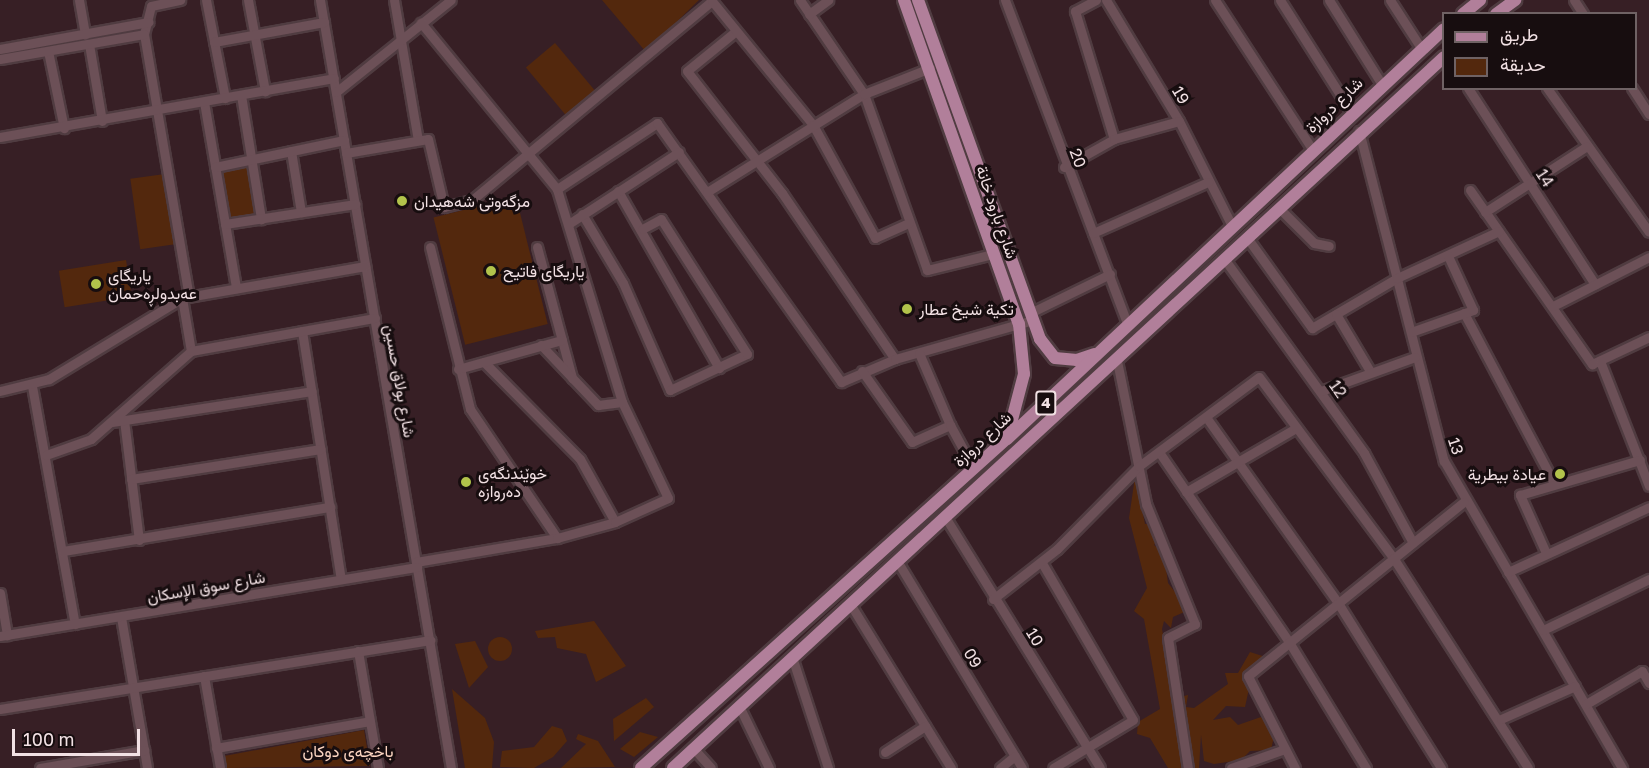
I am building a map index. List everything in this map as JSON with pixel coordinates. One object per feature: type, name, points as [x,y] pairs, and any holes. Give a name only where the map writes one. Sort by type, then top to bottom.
[{"type":"main road","name":"شارع بارود خانة","points":[[904,0],[1019,324],[1021,399],[1007,439]]},
{"type":"main road","name":"شارع بارود خانة","points":[[918,0],[1032,317],[1055,358],[1077,360],[1103,349]]},
{"type":"main road","points":[[1465,12],[1480,0]]},
{"type":"main road","points":[[1499,12],[1515,0]]},
{"type":"main road","name":"شارع دروازة","points":[[641,768],[1007,439],[1381,83],[1442,30]]},
{"type":"main road","name":"4","points":[[673,768],[947,520],[1248,239],[1359,131],[1442,58]]},
{"type":"main road","points":[[898,539],[911,553]]},
{"type":"street","points":[[80,0],[102,121]]},
{"type":"street","points":[[180,0],[148,3],[149,22],[144,34],[186,297],[191,351]]},
{"type":"street","points":[[206,0],[225,98]]},
{"type":"street","points":[[248,0],[265,91]]},
{"type":"street","name":"شارع بولاق حسين","points":[[320,0],[451,768]]},
{"type":"street","points":[[394,0],[418,140]]},
{"type":"street","points":[[336,92],[400,36],[451,0]]},
{"type":"street","points":[[800,0],[864,94],[909,223],[930,272],[993,254]]},
{"type":"street","points":[[809,14],[828,0]]},
{"type":"street","name":"20","points":[[1005,0],[1064,167],[1110,274],[1128,326]]},
{"type":"street","points":[[1096,0],[1075,10],[1114,139]]},
{"type":"street","name":"19","points":[[1106,0],[1179,121],[1222,210],[1232,224]]},
{"type":"street","points":[[1215,0],[1312,148]]},
{"type":"street","points":[[1280,0],[1341,100],[1351,112]]},
{"type":"street","points":[[1329,0],[1381,83]]},
{"type":"street","points":[[1390,0],[1420,48]]},
{"type":"street","points":[[346,153],[428,138],[444,207],[472,200],[712,1],[813,125],[875,238],[909,223]]},
{"type":"street","points":[[0,59],[48,51],[149,22]]},
{"type":"street","points":[[214,42],[324,22]]},
{"type":"street","points":[[421,23],[526,155],[557,189],[570,223],[622,402],[598,405],[541,345]]},
{"type":"street","points":[[736,31],[687,71],[758,160],[895,359]]},
{"type":"street","points":[[0,49],[144,34]]},
{"type":"street","points":[[48,51],[64,128]]},
{"type":"street","points":[[706,192],[864,94],[930,68]]},
{"type":"street","points":[[0,137],[64,128],[334,78]]},
{"type":"street","name":"14","points":[[1469,90],[1595,284]]},
{"type":"street","points":[[1548,90],[1649,232]]},
{"type":"street","points":[[1633,90],[1649,114]]},
{"type":"street","points":[[241,95],[261,219]]},
{"type":"street","points":[[204,102],[236,288]]},
{"type":"street","points":[[1064,167],[1114,139],[1179,121]]},
{"type":"street","points":[[557,189],[654,123],[680,152],[842,382],[862,371],[895,359],[1019,324],[1110,274]]},
{"type":"street","name":"13","points":[[1359,131],[1398,278],[1415,357],[1444,460],[1464,502],[1543,630],[1622,768]]},
{"type":"street","points":[[215,167],[344,140]]},
{"type":"street","points":[[1485,212],[1587,146]]},
{"type":"street","points":[[291,151],[301,212]]},
{"type":"street","points":[[570,223],[680,152]]},
{"type":"street","points":[[1093,232],[1208,182]]},
{"type":"street","points":[[1470,190],[1592,364],[1649,337]]},
{"type":"street","points":[[618,191],[642,229],[718,368]]},
{"type":"street","points":[[225,224],[355,204]]},
{"type":"street","points":[[1279,208],[1314,243],[1329,246]]},
{"type":"street","points":[[582,214],[623,284],[670,390],[747,354],[662,219],[642,229]]},
{"type":"street","points":[[1248,239],[1312,328],[1398,278],[1499,231]]},
{"type":"street","points":[[430,247],[458,369],[470,409],[556,538]]},
{"type":"street","points":[[537,248],[572,378]]},
{"type":"street","points":[[1410,333],[1473,310],[1448,256]]},
{"type":"street","points":[[1553,306],[1649,256]]},
{"type":"street","name":"12","points":[[1225,260],[1321,391],[1381,479],[1413,543]]},
{"type":"street","points":[[0,391],[32,386],[186,297],[365,266]]},
{"type":"street","points":[[1464,313],[1554,483]]},
{"type":"street","points":[[1336,314],[1370,371]]},
{"type":"street","points":[[46,455],[91,439],[191,351],[375,318]]},
{"type":"street","points":[[302,331],[341,579]]},
{"type":"street","points":[[458,369],[562,340]]},
{"type":"street","points":[[919,353],[950,424],[974,469]]},
{"type":"street","points":[[1321,391],[1370,371],[1415,357]]},
{"type":"street","points":[[1117,361],[1146,504],[1195,624],[1168,638],[1188,768]]},
{"type":"street","points":[[1600,361],[1649,486]]},
{"type":"street","points":[[484,362],[580,459],[615,522]]},
{"type":"street","points":[[862,371],[912,442],[950,424]]},
{"type":"street","points":[[993,599],[1042,563],[1139,466],[1258,377],[1394,559],[1501,719],[1528,768]]},
{"type":"street","points":[[32,386],[75,624]]},
{"type":"street","points":[[110,422],[312,391]]},
{"type":"street","name":"شارع سوق الإسكان","points":[[4,636],[341,579],[556,538],[615,522],[668,498],[622,402]]},
{"type":"street","points":[[1206,417],[1338,603],[1441,768]]},
{"type":"street","points":[[124,420],[139,540]]},
{"type":"street","points":[[1186,492],[1296,428]]},
{"type":"street","points":[[130,479],[321,449]]},
{"type":"street","points":[[1159,452],[1288,642],[1366,768]]},
{"type":"street","points":[[1546,553],[1520,495],[1554,483],[1640,460]]},
{"type":"street","points":[[1295,768],[1248,676],[1464,502]]},
{"type":"street","points":[[63,551],[330,507]]},
{"type":"street","points":[[1508,572],[1649,507]]},
{"type":"street","name":"10","points":[[947,520],[993,599],[1100,768]]},
{"type":"street","points":[[1042,563],[1133,720],[1053,768]]},
{"type":"street","name":"09","points":[[899,564],[1022,768]]},
{"type":"street","points":[[1543,630],[1649,579]]},
{"type":"street","points":[[0,593],[4,636]]},
{"type":"street","points":[[852,607],[951,768]]},
{"type":"street","points":[[121,617],[147,768]]},
{"type":"street","points":[[0,709],[430,640]]},
{"type":"street","points":[[358,651],[378,768]]},
{"type":"street","points":[[793,660],[828,768]]},
{"type":"street","points":[[1586,704],[1642,671],[1649,683]]},
{"type":"street","points":[[204,676],[220,768]]},
{"type":"street","points":[[1501,719],[1575,686]]},
{"type":"street","points":[[740,708],[769,768]]},
{"type":"street","points":[[216,748],[370,721]]},
{"type":"street","points":[[885,752],[925,726]]},
{"type":"street","points":[[694,749],[711,768]]},
{"type":"street","points":[[1231,768],[1285,749]]},
{"type":"street","points":[[40,768],[144,750]]},
{"type":"street","points":[[999,768],[1015,756]]},
{"type":"green space","points":[[602,0],[699,0],[646,52]]},
{"type":"green space","points":[[555,43],[595,90],[566,115],[526,67]]},
{"type":"green space","points":[[247,163],[255,214],[229,219],[222,173],[225,168]]},
{"type":"green space","points":[[165,174],[175,244],[140,249],[130,179]]},
{"type":"green space","name":"یاریگای فاتیح","points":[[516,197],[548,324],[465,345],[434,218]]},
{"type":"green space","name":"یاریگای عەبدولڕەحمان","points":[[126,260],[132,297],[65,307],[59,271]]},
{"type":"green space","points":[[1135,477],[1145,524],[1154,523],[1164,532],[1154,545],[1164,553],[1168,583],[1189,610],[1173,617],[1171,628],[1164,621],[1162,629],[1171,682],[1182,682],[1172,693],[1176,698],[1188,695],[1186,707],[1194,708],[1228,684],[1225,673],[1238,673],[1250,652],[1272,659],[1252,675],[1245,707],[1226,706],[1213,720],[1230,717],[1238,725],[1261,717],[1274,736],[1271,750],[1250,751],[1241,760],[1214,764],[1204,761],[1201,735],[1199,768],[1168,768],[1150,738],[1137,734],[1138,722],[1160,709],[1144,619],[1134,611],[1147,588],[1129,518]]},
{"type":"green space","points":[[594,621],[626,666],[596,682],[586,654],[557,648],[555,637],[538,638],[535,631]]},
{"type":"green space","points":[[500,637],[508,641],[512,649],[508,657],[500,661],[492,657],[488,649],[492,641]]},
{"type":"green space","points":[[475,641],[488,667],[469,688],[455,644]]},
{"type":"green space","points":[[452,689],[485,718],[494,742],[492,768],[465,768]]},
{"type":"green space","points":[[646,698],[654,707],[614,741],[613,719]]},
{"type":"green space","points":[[552,726],[562,729],[567,741],[553,757],[534,768],[500,767],[502,751],[534,747]]},
{"type":"green space","name":"باخچەی دوکان","points":[[364,730],[370,766],[227,768],[224,756]]},
{"type":"green space","points":[[640,732],[658,737],[634,757],[620,749]]},
{"type":"green space","points":[[578,734],[598,741],[615,767],[561,768],[586,744],[576,739]]},
{"type":"place","name":"مزگەوتی شەهیدان","points":[[402,201]]},
{"type":"place","name":"یاریگای فاتیح","points":[[491,271]]},
{"type":"place","name":"یاریگای عەبدولڕەحمان","points":[[96,284]]},
{"type":"place","name":"تكية شيخ عطار","points":[[907,309]]},
{"type":"place","name":"عيادة بيطرية","points":[[1560,474]]},
{"type":"place","name":"خوێندنگەی دەروازە","points":[[466,482]]}]
